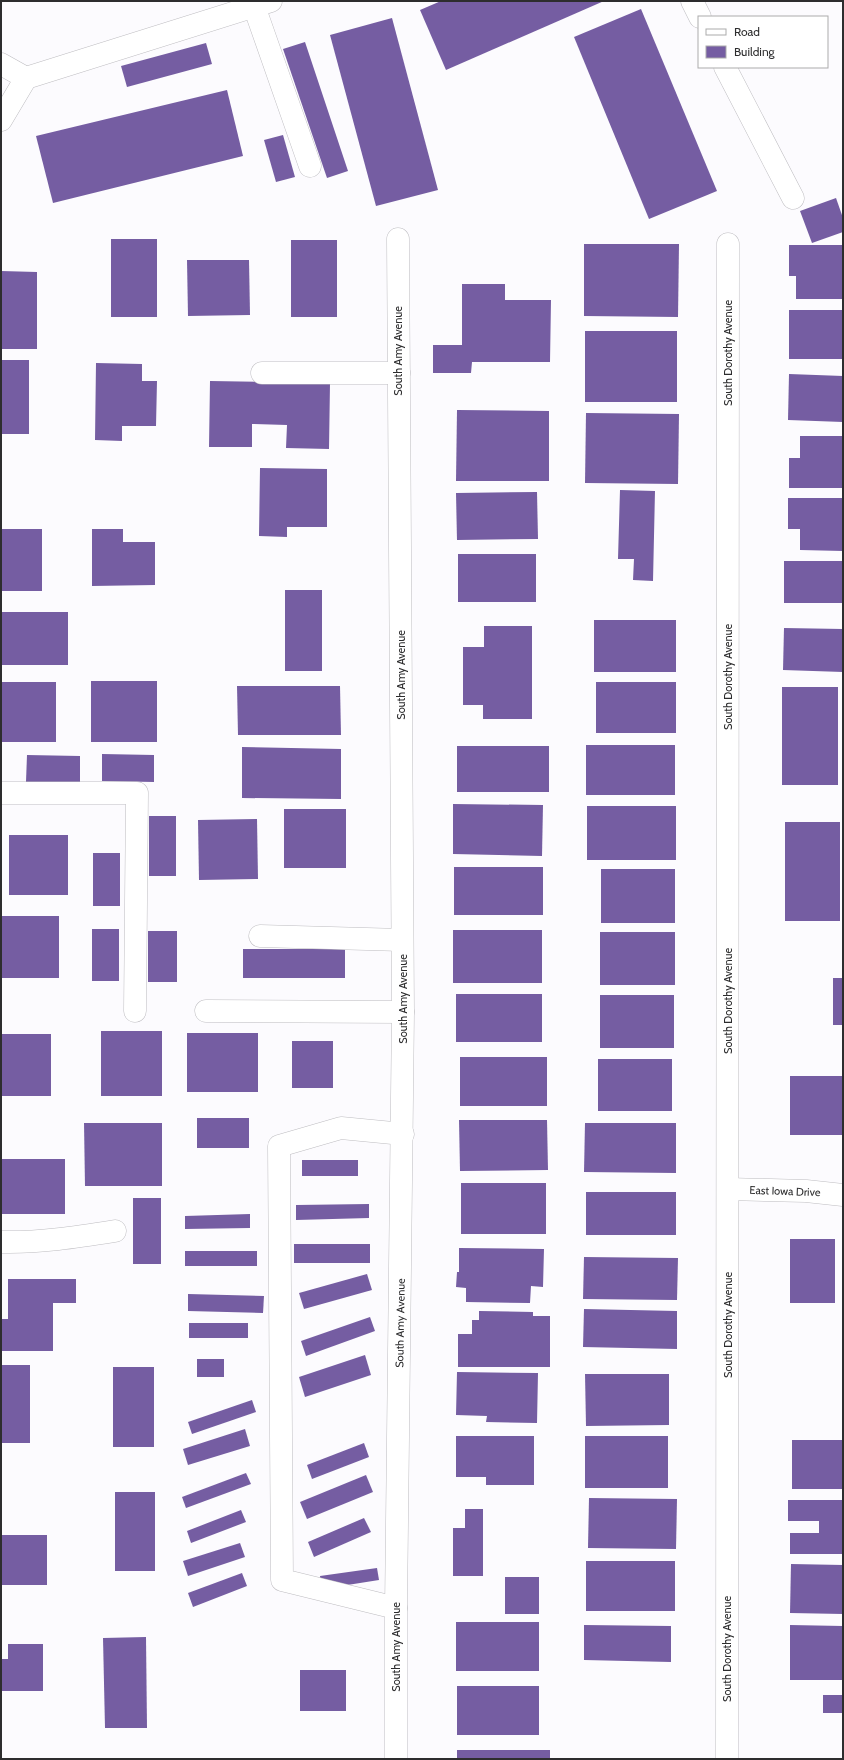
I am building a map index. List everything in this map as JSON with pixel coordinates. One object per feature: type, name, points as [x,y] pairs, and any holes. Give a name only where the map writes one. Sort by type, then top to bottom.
[{"type":"street","points":[[692,1],[700,16]]},
{"type":"street","points":[[1,120],[26,78],[262,4],[310,166]]},
{"type":"street","points":[[1,64],[26,78]]},
{"type":"street","points":[[726,68],[793,198]]},
{"type":"street","name":"South Amy Avenue","points":[[396,1759],[396,1608],[403,1012],[398,239]]},
{"type":"street","name":"South Dorothy Avenue","points":[[727,1759],[728,244]]},
{"type":"street","points":[[262,373],[399,372]]},
{"type":"street","points":[[1,793],[137,793],[135,1011]]},
{"type":"street","points":[[260,936],[402,940]]},
{"type":"street","points":[[206,1010],[403,1012]]},
{"type":"street","points":[[396,1608],[282,1580],[279,1146],[341,1128],[402,1134]]},
{"type":"street","name":"East Iowa Drive","points":[[728,1189],[806,1191],[843,1195]]},
{"type":"street","points":[[1,1242],[79,1237],[114,1231]]},
{"type":"building","points":[[441,1],[604,1],[446,70],[420,10]]},
{"type":"building","points":[[641,9],[717,191],[649,219],[574,37]]},
{"type":"building","points":[[392,18],[438,190],[376,206],[330,35]]},
{"type":"building","points":[[305,42],[348,171],[327,178],[283,49]]},
{"type":"building","points":[[206,43],[212,64],[127,87],[121,66]]},
{"type":"building","points":[[227,90],[243,156],[53,203],[36,136]]},
{"type":"building","points":[[283,135],[295,177],[276,182],[264,140]]},
{"type":"building","points":[[836,198],[843,218],[843,232],[812,243],[800,211]]},
{"type":"building","points":[[111,239],[157,239],[157,317],[111,317]]},
{"type":"building","points":[[291,240],[337,240],[337,317],[291,317]]},
{"type":"building","points":[[584,244],[679,244],[678,317],[584,316]]},
{"type":"building","points":[[789,245],[843,245],[843,299],[796,299],[796,276],[789,276]]},
{"type":"building","points":[[187,260],[249,260],[250,315],[188,316]]},
{"type":"building","points":[[1,271],[37,272],[37,349],[1,349]]},
{"type":"building","points":[[462,284],[505,284],[505,300],[551,300],[550,362],[472,362],[471,373],[433,373],[433,345],[462,345]]},
{"type":"building","points":[[789,310],[843,310],[843,359],[789,359]]},
{"type":"building","points":[[585,331],[677,331],[677,402],[585,402]]},
{"type":"building","points":[[1,360],[29,360],[29,434],[1,434]]},
{"type":"building","points":[[96,363],[142,364],[142,381],[157,381],[156,426],[122,426],[122,441],[95,440]]},
{"type":"building","points":[[789,374],[843,376],[843,422],[788,420]]},
{"type":"building","points":[[210,381],[330,383],[329,449],[286,448],[287,425],[252,424],[252,447],[209,447]]},
{"type":"building","points":[[457,410],[549,411],[549,481],[456,481]]},
{"type":"building","points":[[586,413],[679,414],[678,484],[585,483]]},
{"type":"building","points":[[800,436],[843,436],[843,488],[789,488],[789,458],[800,458]]},
{"type":"building","points":[[260,468],[327,469],[327,527],[287,527],[287,537],[259,536]]},
{"type":"building","points":[[620,490],[655,491],[653,581],[633,580],[634,559],[618,559]]},
{"type":"building","points":[[537,492],[538,539],[457,540],[456,493]]},
{"type":"building","points":[[788,498],[843,498],[843,551],[800,550],[800,529],[788,529]]},
{"type":"building","points":[[1,529],[42,529],[42,591],[1,591]]},
{"type":"building","points":[[92,529],[123,529],[123,542],[155,542],[155,585],[92,586]]},
{"type":"building","points":[[458,554],[536,554],[536,602],[458,602]]},
{"type":"building","points":[[784,561],[843,561],[843,603],[784,603]]},
{"type":"building","points":[[285,590],[322,590],[322,671],[285,671]]},
{"type":"building","points":[[1,612],[68,612],[68,665],[1,665]]},
{"type":"building","points":[[594,620],[676,620],[676,672],[594,672]]},
{"type":"building","points":[[484,626],[532,626],[532,719],[483,719],[483,705],[463,705],[463,647],[484,647]]},
{"type":"building","points":[[784,628],[843,629],[843,672],[783,670]]},
{"type":"building","points":[[91,681],[157,681],[157,742],[91,742]]},
{"type":"building","points":[[1,682],[56,682],[56,742],[1,742]]},
{"type":"building","points":[[596,682],[676,682],[676,733],[596,733]]},
{"type":"building","points":[[237,686],[340,686],[341,735],[238,735]]},
{"type":"building","points":[[782,687],[838,687],[838,785],[782,785]]},
{"type":"building","points":[[586,745],[675,745],[675,795],[586,795]]},
{"type":"building","points":[[457,746],[549,746],[549,792],[457,792]]},
{"type":"building","points":[[242,747],[341,749],[341,799],[242,798]]},
{"type":"building","points":[[102,754],[154,755],[154,782],[102,781]]},
{"type":"building","points":[[27,755],[80,756],[80,783],[26,782]]},
{"type":"building","points":[[453,804],[543,805],[542,856],[453,854]]},
{"type":"building","points":[[587,806],[676,806],[676,860],[587,860]]},
{"type":"building","points":[[284,809],[346,809],[346,868],[284,868]]},
{"type":"building","points":[[149,816],[176,816],[176,876],[149,876]]},
{"type":"building","points":[[257,819],[258,879],[199,880],[198,820]]},
{"type":"building","points":[[785,822],[840,822],[840,921],[785,921]]},
{"type":"building","points":[[9,835],[68,835],[68,895],[9,895]]},
{"type":"building","points":[[93,853],[120,853],[120,906],[93,906]]},
{"type":"building","points":[[454,867],[543,867],[543,915],[454,915]]},
{"type":"building","points":[[601,869],[675,869],[675,923],[601,923]]},
{"type":"building","points":[[1,916],[59,916],[59,978],[1,978]]},
{"type":"building","points":[[92,929],[119,929],[119,981],[92,981]]},
{"type":"building","points":[[453,930],[542,930],[542,983],[453,983]]},
{"type":"building","points":[[148,931],[177,931],[177,982],[148,982]]},
{"type":"building","points":[[600,932],[675,932],[675,985],[600,985]]},
{"type":"building","points":[[243,949],[345,949],[345,978],[243,978]]},
{"type":"building","points":[[833,978],[843,978],[843,1025],[833,1025]]},
{"type":"building","points":[[456,994],[542,994],[542,1042],[456,1042]]},
{"type":"building","points":[[600,995],[674,995],[674,1048],[600,1048]]},
{"type":"building","points":[[101,1031],[162,1031],[162,1096],[101,1096]]},
{"type":"building","points":[[187,1033],[258,1033],[258,1092],[187,1092]]},
{"type":"building","points":[[1,1034],[51,1034],[51,1096],[1,1096]]},
{"type":"building","points":[[292,1041],[333,1041],[333,1088],[292,1088]]},
{"type":"building","points":[[460,1057],[547,1057],[547,1106],[460,1106]]},
{"type":"building","points":[[598,1059],[672,1059],[672,1111],[598,1111]]},
{"type":"building","points":[[790,1076],[843,1076],[843,1135],[790,1135]]},
{"type":"building","points":[[197,1118],[249,1118],[249,1148],[197,1148]]},
{"type":"building","points":[[459,1120],[547,1120],[548,1170],[460,1171]]},
{"type":"building","points":[[84,1123],[162,1123],[162,1186],[85,1186]]},
{"type":"building","points":[[585,1123],[676,1123],[676,1173],[584,1172]]},
{"type":"building","points":[[1,1159],[65,1159],[65,1214],[1,1214]]},
{"type":"building","points":[[302,1160],[358,1160],[358,1176],[302,1176]]},
{"type":"building","points":[[461,1183],[546,1183],[546,1234],[461,1234]]},
{"type":"building","points":[[586,1192],[676,1192],[676,1235],[586,1235]]},
{"type":"building","points":[[133,1198],[161,1198],[161,1264],[133,1264]]},
{"type":"building","points":[[369,1204],[369,1218],[296,1220],[296,1205]]},
{"type":"building","points":[[250,1214],[250,1228],[185,1229],[185,1216]]},
{"type":"building","points":[[790,1239],[835,1239],[835,1303],[790,1303]]},
{"type":"building","points":[[294,1244],[370,1244],[370,1263],[294,1263]]},
{"type":"building","points":[[459,1248],[544,1249],[543,1287],[531,1286],[530,1303],[466,1302],[466,1288],[456,1287],[457,1272],[459,1272]]},
{"type":"building","points":[[185,1251],[257,1251],[257,1266],[185,1266]]},
{"type":"building","points":[[584,1257],[678,1258],[677,1300],[583,1299]]},
{"type":"building","points":[[367,1274],[372,1290],[304,1309],[299,1293]]},
{"type":"building","points":[[8,1279],[76,1279],[76,1303],[53,1303],[53,1351],[1,1351],[1,1319],[8,1319]]},
{"type":"building","points":[[188,1294],[264,1296],[263,1313],[188,1311]]},
{"type":"building","points":[[584,1309],[677,1311],[677,1349],[583,1347]]},
{"type":"building","points":[[479,1311],[533,1312],[533,1316],[550,1316],[550,1367],[458,1367],[458,1334],[472,1334],[472,1320],[479,1320]]},
{"type":"building","points":[[370,1317],[375,1331],[306,1356],[301,1341]]},
{"type":"building","points":[[189,1323],[248,1323],[248,1338],[189,1338]]},
{"type":"building","points":[[365,1355],[371,1375],[305,1397],[299,1377]]},
{"type":"building","points":[[197,1359],[224,1359],[224,1377],[197,1377]]},
{"type":"building","points":[[1,1365],[30,1365],[30,1443],[1,1443]]},
{"type":"building","points":[[113,1367],[154,1367],[154,1447],[113,1447]]},
{"type":"building","points":[[457,1372],[538,1373],[537,1423],[486,1422],[487,1416],[456,1415]]},
{"type":"building","points":[[585,1374],[669,1374],[669,1425],[586,1426]]},
{"type":"building","points":[[252,1400],[256,1412],[192,1434],[188,1422]]},
{"type":"building","points":[[245,1429],[250,1446],[188,1465],[183,1449]]},
{"type":"building","points":[[456,1436],[534,1436],[534,1485],[486,1485],[486,1477],[456,1477]]},
{"type":"building","points":[[585,1436],[668,1436],[668,1488],[585,1488]]},
{"type":"building","points":[[792,1440],[843,1440],[843,1489],[792,1489]]},
{"type":"building","points":[[364,1443],[369,1457],[312,1479],[307,1465]]},
{"type":"building","points":[[246,1473],[251,1484],[186,1508],[182,1497]]},
{"type":"building","points":[[366,1475],[373,1492],[307,1519],[300,1502]]},
{"type":"building","points":[[115,1492],[155,1492],[155,1571],[115,1571]]},
{"type":"building","points":[[589,1498],[677,1499],[676,1549],[588,1548]]},
{"type":"building","points":[[788,1500],[843,1500],[843,1554],[790,1554],[790,1533],[819,1533],[819,1521],[788,1521]]},
{"type":"building","points":[[465,1509],[483,1509],[483,1576],[453,1576],[453,1528],[465,1528]]},
{"type":"building","points":[[241,1510],[246,1522],[191,1543],[187,1531]]},
{"type":"building","points":[[364,1518],[371,1532],[314,1557],[308,1542]]},
{"type":"building","points":[[1,1535],[47,1535],[47,1585],[1,1585]]},
{"type":"building","points":[[240,1543],[245,1557],[188,1576],[183,1561]]},
{"type":"building","points":[[586,1561],[675,1561],[675,1611],[586,1611]]},
{"type":"building","points":[[791,1564],[843,1565],[843,1614],[790,1613]]},
{"type":"building","points":[[377,1568],[379,1580],[322,1589],[320,1576]]},
{"type":"building","points":[[242,1573],[247,1586],[193,1607],[188,1593]]},
{"type":"building","points":[[505,1577],[539,1577],[539,1614],[505,1614]]},
{"type":"building","points":[[456,1622],[539,1622],[539,1671],[456,1671]]},
{"type":"building","points":[[584,1625],[671,1626],[671,1662],[584,1660]]},
{"type":"building","points":[[790,1625],[843,1626],[843,1680],[790,1680]]},
{"type":"building","points":[[146,1637],[147,1728],[105,1728],[103,1638]]},
{"type":"building","points":[[8,1644],[43,1644],[43,1691],[1,1691],[1,1659],[8,1659]]},
{"type":"building","points":[[300,1670],[346,1670],[346,1711],[300,1711]]},
{"type":"building","points":[[457,1686],[539,1686],[539,1735],[457,1735]]},
{"type":"building","points":[[823,1695],[843,1695],[843,1713],[823,1713]]},
{"type":"building","points":[[457,1750],[550,1750],[550,1759],[457,1759]]}]
